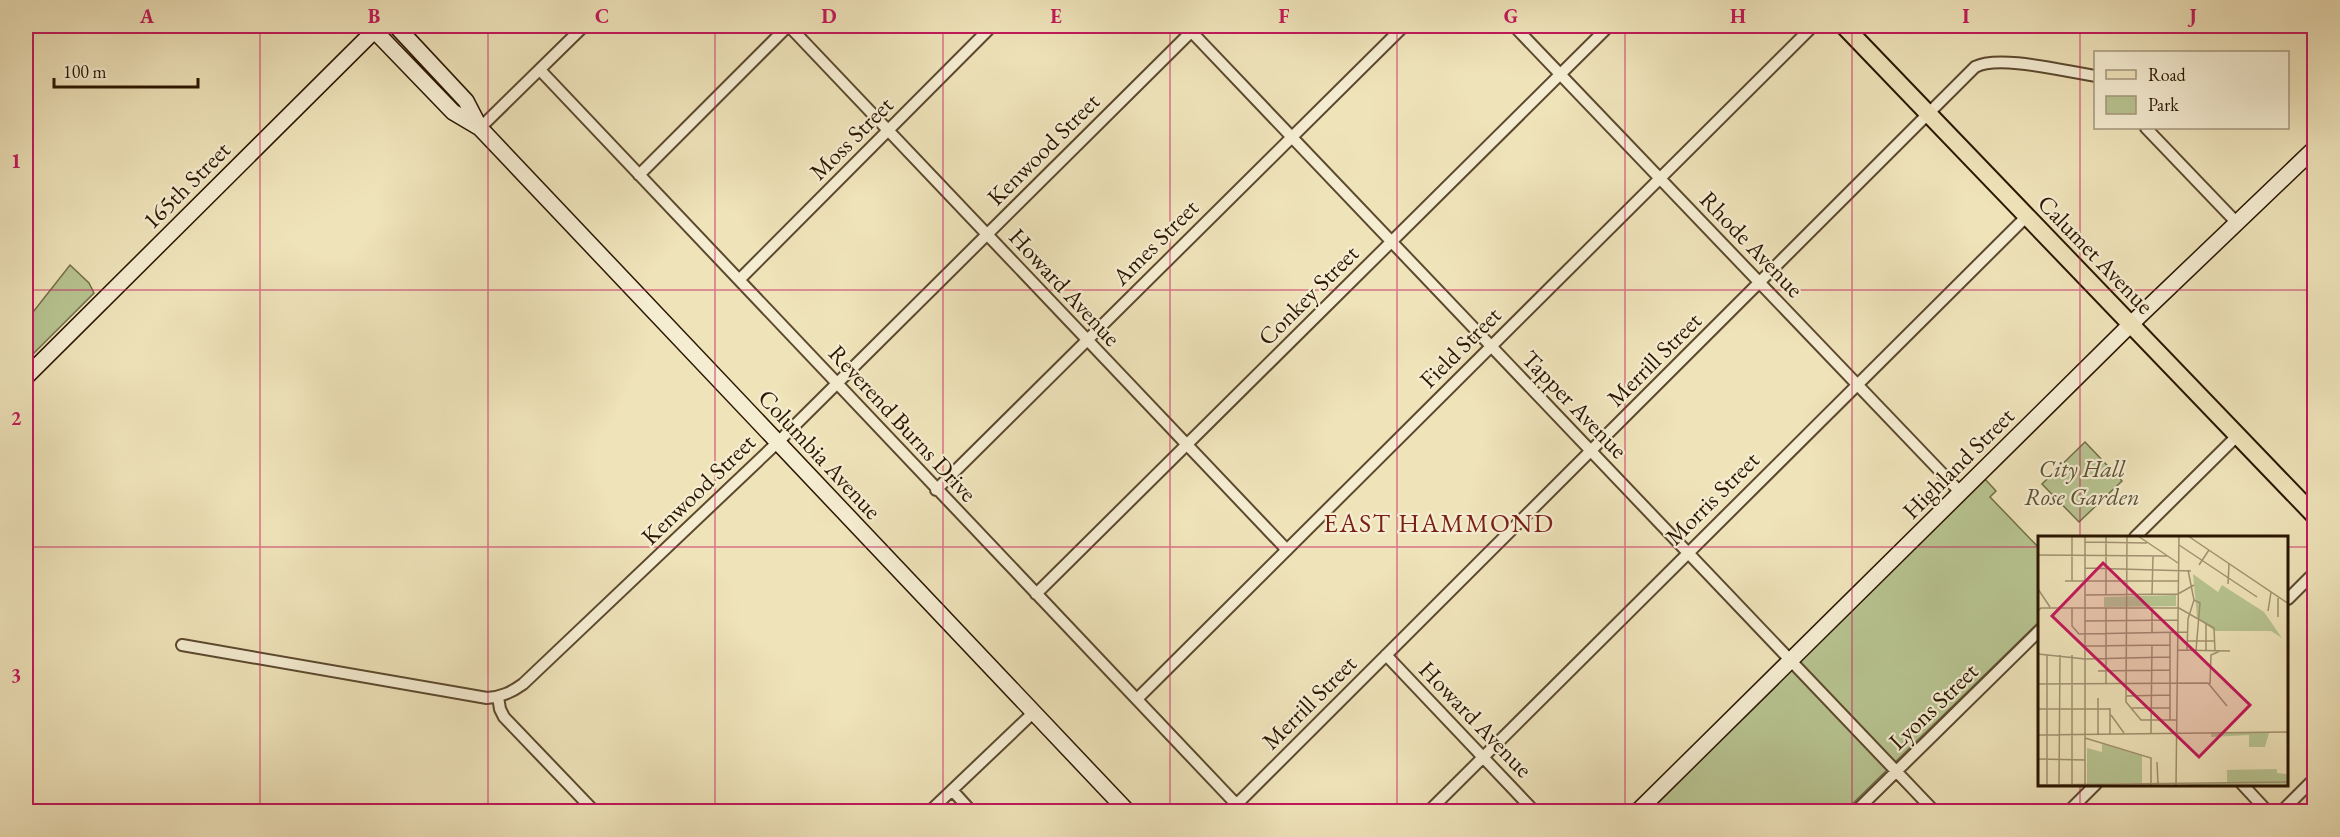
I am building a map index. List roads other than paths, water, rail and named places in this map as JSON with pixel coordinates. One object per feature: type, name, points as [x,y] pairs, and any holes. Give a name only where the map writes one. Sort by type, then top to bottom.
[{"type":"main road","name":"Calumet Avenue","points":[[1844,26],[2314,515]]},
{"type":"street","name":"Columbia Avenue","points":[[396,26],[466,100],[480,128]]},
{"type":"street","points":[[480,128],[584,26]]},
{"type":"street","points":[[639,175],[789,26]]},
{"type":"street","name":"Howard Avenue","points":[[789,26],[1287,550]]},
{"type":"street","name":"Moss Street","points":[[739,280],[992,26]]},
{"type":"street","name":"Ames Street","points":[[936,490],[1404,26]]},
{"type":"street","name":"Rhode Avenue","points":[[1514,26],[1960,492]]},
{"type":"street","name":"Conkey Street","points":[[1036,594],[1609,26]]},
{"type":"street","name":"Field Street","points":[[1137,699],[1813,26]]},
{"type":"street","name":"Columbia Avenue","points":[[375,27],[453,112],[480,128],[1128,812]]},
{"type":"street","name":"165th Street","points":[[26,377],[375,27]]},
{"type":"street","name":"Tapper Avenue","points":[[1192,28],[1490,346],[1935,812]]},
{"type":"street","name":"Kenwood Street","points":[[498,697],[512,692],[523,684],[778,442],[1192,28]]},
{"type":"street","name":"Merrill Street","points":[[1233,808],[1975,67],[1982,64],[2007,62],[2094,76]]},
{"type":"street","name":"Reverend Burns Drive","points":[[540,70],[936,490],[1137,699],[1233,808]]},
{"type":"street","points":[[2147,129],[2237,223]]},
{"type":"street","name":"Highland Street","points":[[1637,812],[2130,324],[2314,149]]},
{"type":"street","name":"Morris Street","points":[[1428,812],[2027,216]]},
{"type":"street","points":[[2136,536],[2238,435]]},
{"type":"street","points":[[2289,598],[2314,573]]},
{"type":"street","name":"Lyons Street","points":[[1855,812],[2038,632]]},
{"type":"street","points":[[182,645],[487,698],[498,697],[500,710],[504,717],[595,812]]},
{"type":"street","name":"Howard Avenue","points":[[1386,655],[1535,812]]},
{"type":"street","points":[[929,812],[1034,712]]},
{"type":"street","points":[[2281,812],[2314,780]]},
{"type":"street","points":[[2068,812],[2094,786]]},
{"type":"street","points":[[2244,786],[2268,812]]},
{"type":"street","points":[[952,790],[972,812]]},
{"type":"district","name":"EAST HAMMOND","points":[[1439,523]]},
{"type":"park label","name":"City Hall Rose Garden","points":[[2082,482]]}]
